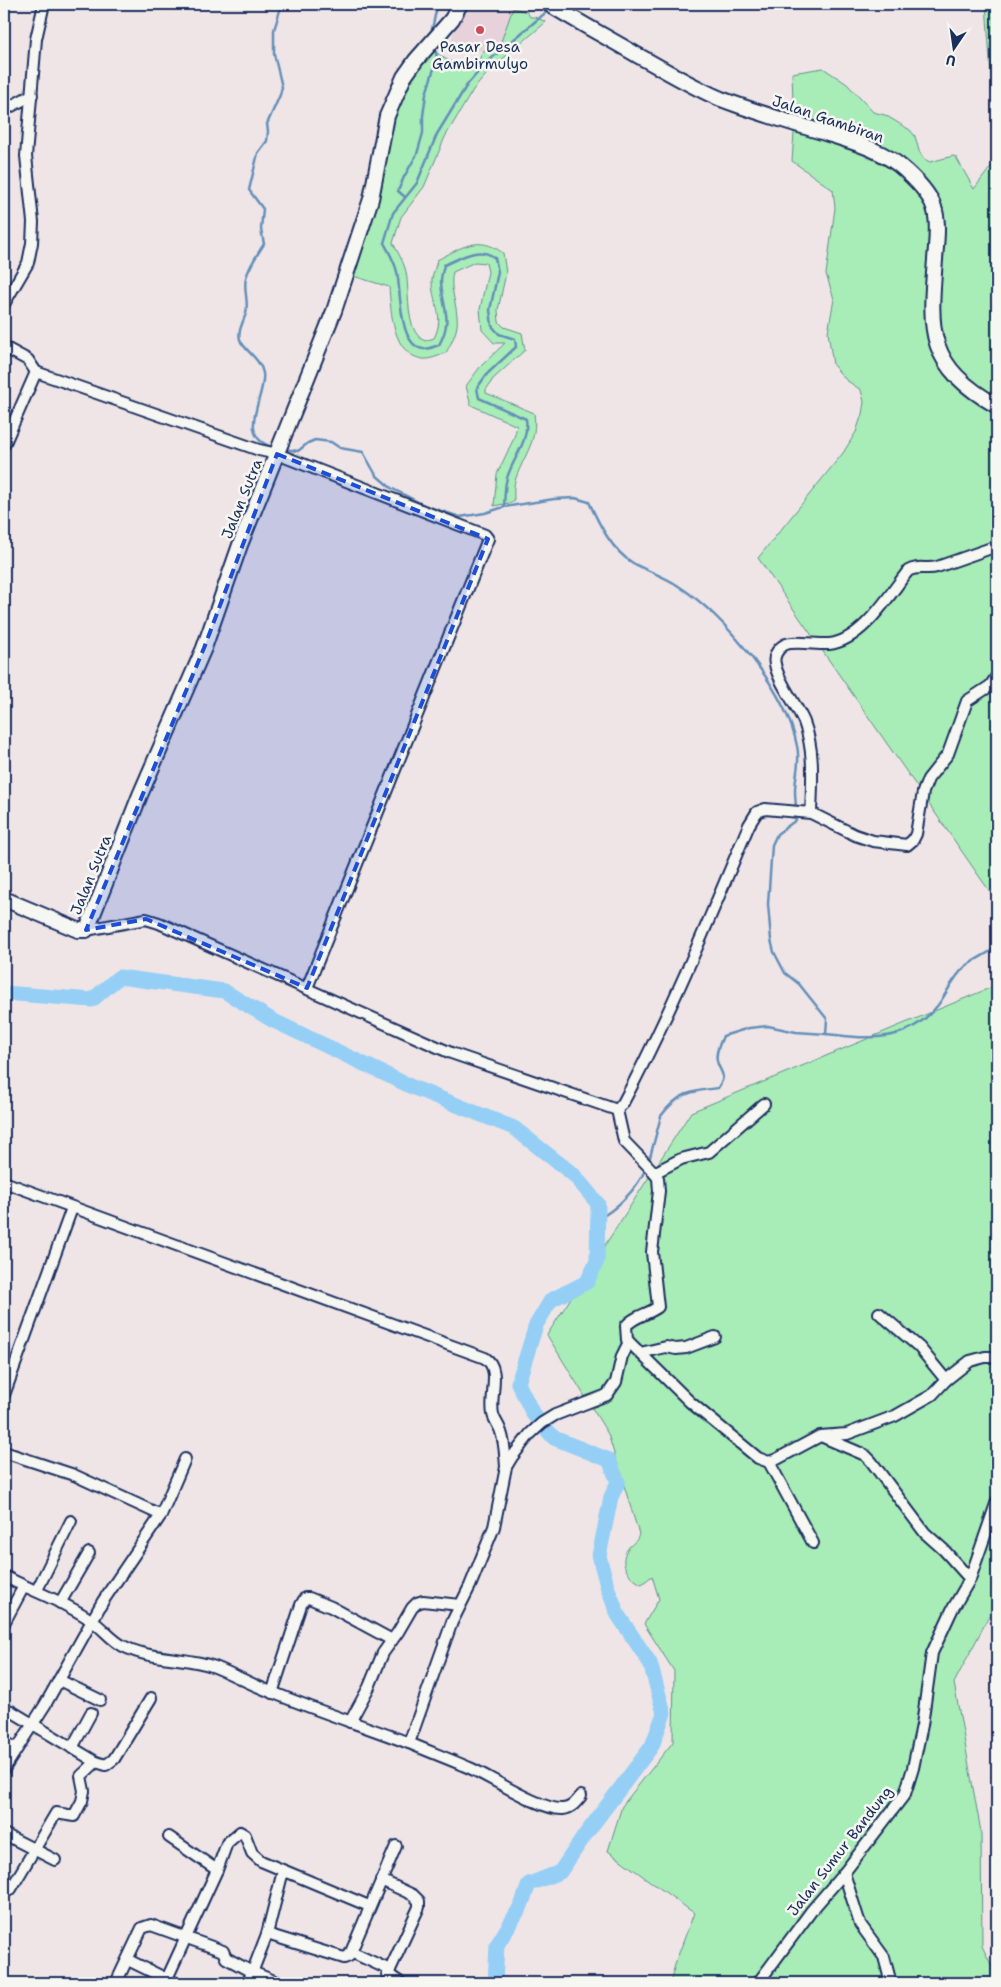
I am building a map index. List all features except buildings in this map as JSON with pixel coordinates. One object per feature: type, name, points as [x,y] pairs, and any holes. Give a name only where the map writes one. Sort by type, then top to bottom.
[{"type":"street","points":[[4,304],[30,256],[33,222],[26,156],[38,28],[44,4]]},
{"type":"street","name":"Jalan Sutra","points":[[4,899],[78,930],[86,930],[140,795],[204,648],[240,545],[334,311],[367,213],[375,183],[383,128],[387,116],[404,77],[452,19],[460,4]]},
{"type":"street","name":"Jalan Gambiran","points":[[554,7],[693,86],[742,107],[858,145],[891,159],[907,172],[928,196],[935,209],[937,236],[931,307],[933,331],[939,351],[946,364],[955,374],[997,406]]},
{"type":"street","points":[[4,110],[32,95]]},
{"type":"street","points":[[4,347],[28,360],[36,372],[259,450],[278,450],[485,535],[488,539],[307,988]]},
{"type":"street","points":[[4,445],[36,372]]},
{"type":"street","points":[[801,812],[812,773],[810,743],[804,722],[775,666],[775,656],[778,650],[783,645],[789,644],[825,644],[843,640],[869,621],[912,568],[930,569],[997,546]]},
{"type":"street","points":[[617,1110],[623,1103],[649,1054],[680,988],[749,825],[757,812],[765,809],[801,812],[864,839],[907,845],[916,834],[923,792],[928,779],[948,754],[967,701],[990,686],[997,676]]},
{"type":"street","points":[[86,930],[146,919],[159,922],[451,1053],[617,1110]]},
{"type":"street","points":[[650,1168],[681,1159],[700,1156],[709,1152],[764,1104]]},
{"type":"street","points":[[617,1110],[624,1141],[658,1178],[659,1191],[652,1252],[658,1307],[650,1313],[631,1319],[626,1326],[625,1332],[629,1342],[690,1402],[758,1458],[769,1462],[777,1460],[820,1436],[847,1434],[895,1416],[932,1395],[946,1380],[970,1361],[985,1356],[997,1357]]},
{"type":"street","points":[[4,1182],[485,1358],[490,1362],[494,1369],[492,1411],[503,1438],[506,1467],[494,1527],[452,1622],[409,1743]]},
{"type":"street","points":[[4,1395],[72,1208]]},
{"type":"street","points":[[879,1313],[919,1347],[946,1380]]},
{"type":"street","points":[[640,1353],[666,1346],[680,1349],[686,1348],[715,1337]]},
{"type":"street","points":[[506,1467],[530,1434],[542,1423],[555,1415],[607,1395],[616,1382],[622,1356],[629,1342]]},
{"type":"street","points":[[820,1436],[865,1455],[877,1467],[925,1533],[944,1550],[970,1579]]},
{"type":"street","points":[[4,1452],[74,1475],[161,1515]]},
{"type":"street","points":[[4,1769],[92,1620],[161,1515],[185,1459]]},
{"type":"street","points":[[769,1462],[813,1543]]},
{"type":"street","name":"Jalan Sumur Bandung","points":[[758,1983],[812,1910],[844,1873],[905,1794],[913,1768],[922,1725],[932,1653],[952,1610],[970,1579],[997,1502]]},
{"type":"street","points":[[37,1590],[71,1521]]},
{"type":"street","points":[[60,1603],[89,1553]]},
{"type":"street","points":[[4,1576],[37,1590],[92,1620],[108,1635],[124,1646],[169,1659],[191,1660],[201,1663],[272,1693],[409,1743],[473,1770],[508,1789],[554,1808],[570,1808],[581,1796]]},
{"type":"street","points":[[4,1623],[24,1586]]},
{"type":"street","points":[[272,1693],[301,1604],[305,1598],[331,1607],[392,1640]]},
{"type":"street","points":[[350,1722],[369,1687],[383,1653],[417,1602],[430,1601],[460,1605]]},
{"type":"street","points":[[58,1680],[100,1700]]},
{"type":"street","points":[[4,1712],[8,1714],[11,1711],[96,1762],[106,1765],[114,1760],[151,1698]]},
{"type":"street","points":[[72,1748],[91,1713]]},
{"type":"street","points":[[4,1742],[16,1748]]},
{"type":"street","points":[[11,1889],[56,1813],[74,1816],[82,1801],[84,1791],[81,1776],[96,1762]]},
{"type":"street","points":[[128,1960],[169,1982],[227,1843],[240,1832],[245,1835],[254,1856],[283,1871],[369,1906]]},
{"type":"street","points":[[4,1834],[55,1860]]},
{"type":"street","points":[[169,1837],[217,1870]]},
{"type":"street","points":[[267,1934],[344,1958],[348,1956],[396,1846]]},
{"type":"street","points":[[248,1983],[267,1934],[283,1871]]},
{"type":"street","points":[[844,1873],[860,1924],[884,1957],[891,1983]]},
{"type":"street","points":[[380,1880],[413,1894],[419,1901],[419,1907],[390,1970],[389,1976],[400,1983]]},
{"type":"street","points":[[116,1983],[142,1928],[151,1925],[222,1952],[226,1958],[252,1972],[279,1983]]},
{"type":"street","points":[[351,1952],[390,1970]]},
{"type":"highlighted area","points":[[277,454],[488,539],[307,988],[146,919],[86,930],[204,648]]},
{"type":"shaded area","name":"Pasar Desa Gambirmulyo","points":[[464,4],[529,4],[527,12],[512,9],[498,50],[464,52],[449,46]]},
{"type":"green space","points":[[986,4],[997,4],[997,159]]},
{"type":"green space","points":[[513,8],[527,12],[530,17],[546,22],[491,69],[473,90],[445,137],[424,187],[401,217],[393,243],[401,258],[407,276],[409,308],[413,328],[418,336],[425,341],[434,338],[439,322],[432,287],[437,260],[462,248],[477,244],[486,244],[503,253],[506,273],[498,310],[499,322],[504,327],[522,333],[525,350],[493,379],[486,393],[534,413],[535,423],[530,447],[515,481],[514,502],[494,506],[497,474],[514,438],[517,426],[471,405],[466,386],[480,367],[505,343],[494,343],[482,330],[480,309],[488,272],[486,263],[475,262],[453,272],[452,289],[456,310],[456,331],[446,353],[426,359],[413,356],[399,341],[392,319],[389,287],[350,275],[382,166],[399,97],[431,49],[447,60],[469,68],[477,64],[483,51],[498,50]]},
{"type":"green space","points":[[823,68],[847,84],[873,112],[885,115],[910,130],[915,136],[919,151],[924,159],[930,162],[953,156],[956,157],[974,189],[997,159],[997,902],[758,558],[843,453],[856,432],[864,402],[861,390],[846,380],[833,365],[828,332],[834,299],[826,274],[835,208],[833,190],[792,161],[794,133],[792,73]]},
{"type":"green space","points":[[997,985],[997,1601],[954,1683],[981,1832],[982,1946],[997,1977],[997,1983],[670,1983],[694,1913],[608,1851],[622,1806],[673,1742],[674,1671],[644,1624],[659,1599],[652,1576],[642,1584],[632,1578],[624,1564],[624,1558],[629,1547],[639,1534],[608,1434],[547,1335],[691,1112]]},
{"type":"waterway","points":[[273,447],[262,442],[256,434],[254,425],[255,414],[263,382],[263,373],[257,360],[241,342],[239,335],[247,309],[245,286],[247,274],[264,244],[261,229],[263,209],[249,190],[258,153],[267,141],[267,124],[282,87],[274,54],[274,30],[282,4]]},
{"type":"waterway","points":[[431,34],[436,11],[433,4]]},
{"type":"waterway","points":[[504,507],[505,486],[521,448],[525,434],[526,419],[479,398],[477,388],[487,374],[516,347],[515,339],[499,334],[492,326],[490,310],[498,272],[495,258],[489,254],[476,253],[463,256],[444,265],[441,281],[446,313],[446,327],[439,345],[424,349],[416,346],[409,339],[405,329],[397,272],[384,243],[393,213],[417,183],[437,134],[467,85],[486,63],[550,9]]},
{"type":"waterway","points":[[405,197],[398,191],[417,154],[423,133],[426,94],[437,59],[435,46]]},
{"type":"waterway","points":[[283,449],[298,451],[315,440],[331,442],[340,448],[363,452],[376,475],[391,488],[426,506],[460,517],[485,513],[504,507],[554,499],[575,498],[589,502],[612,544],[625,558],[677,585],[714,615],[751,656],[767,679],[791,724],[797,746],[796,810]]},
{"type":"waterway","points":[[649,1161],[661,1116],[667,1108],[686,1094],[718,1088],[721,1083],[723,1076],[718,1065],[717,1054],[723,1036],[749,1028],[768,1026],[796,1032],[826,1034],[827,1019],[799,984],[785,973],[774,952],[771,940],[768,904],[772,845],[777,834],[796,820],[796,815]]},
{"type":"waterway","points":[[826,1034],[858,1037],[887,1036],[901,1033],[914,1027],[938,1005],[965,967],[997,947]]},
{"type":"waterway","points":[[4,993],[92,1000],[119,977],[224,991],[272,1020],[412,1087],[514,1128],[574,1175],[598,1204],[597,1261],[587,1282],[551,1300],[536,1325],[518,1383],[533,1414],[554,1438],[609,1460],[618,1482],[611,1497],[599,1556],[608,1589],[618,1615],[650,1663],[664,1713],[652,1746],[585,1835],[560,1872],[529,1884],[521,1906],[497,1945],[495,1983]]},
{"type":"waterway","points":[[598,1219],[626,1198],[646,1168]]},
{"type":"place","name":"Pasar Desa Gambirmulyo","points":[[480,30]]}]
